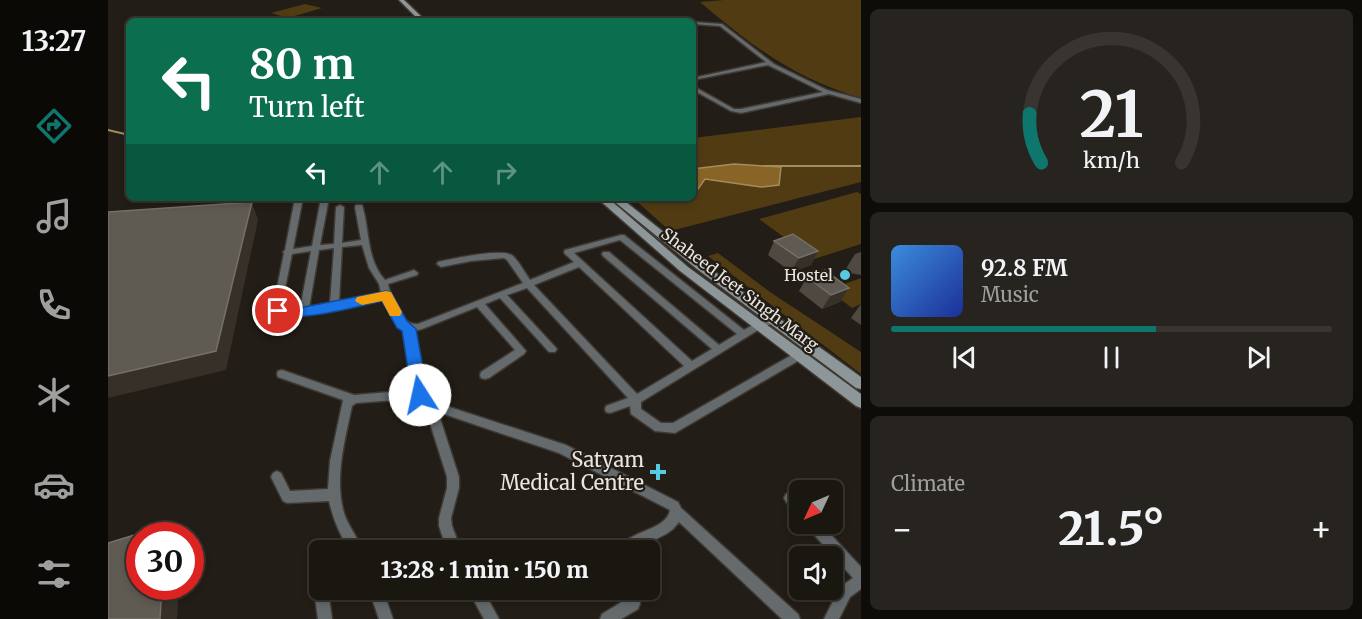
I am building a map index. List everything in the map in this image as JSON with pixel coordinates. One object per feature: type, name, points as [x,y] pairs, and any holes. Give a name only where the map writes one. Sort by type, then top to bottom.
[{"type":"main road","points":[[396,0],[414,18]]},
{"type":"main road","points":[[401,0],[420,18]]},
{"type":"main road","name":"Shaheed Jeet Singh Marg","points":[[605,201],[684,269],[861,402]]},
{"type":"main road","name":"Shaheed Jeet Singh Marg","points":[[619,201],[701,267],[861,384]]},
{"type":"street","points":[[696,23],[721,25],[769,63],[830,92],[861,101]]},
{"type":"street","points":[[696,78],[769,63]]},
{"type":"street","points":[[696,90],[733,110],[741,111],[830,92]]},
{"type":"street","points":[[298,201],[276,308],[281,313],[304,312],[386,295]]},
{"type":"street","points":[[304,312],[324,201]]},
{"type":"street","points":[[334,306],[340,207]]},
{"type":"street","points":[[359,207],[365,242],[378,278],[383,283],[386,295],[402,325],[409,329],[502,296],[578,264]]},
{"type":"street","points":[[692,367],[578,264],[568,252],[621,237],[744,335]]},
{"type":"street","points":[[287,252],[365,242]]},
{"type":"street","points":[[606,254],[719,350]]},
{"type":"street","points":[[441,264],[505,255],[512,259],[529,285],[636,400],[635,411],[658,428],[675,428],[800,355]]},
{"type":"street","points":[[383,283],[414,273]]},
{"type":"street","points":[[502,296],[552,350]]},
{"type":"street","points":[[479,304],[521,351],[485,375]]},
{"type":"street","points":[[610,409],[636,400],[760,325],[774,320]]},
{"type":"street","points":[[409,329],[420,395]]},
{"type":"street","points":[[282,374],[352,399],[426,393],[453,477],[454,484],[443,525],[450,540]]},
{"type":"street","points":[[347,540],[335,509],[332,484],[347,403],[352,399]]},
{"type":"street","points":[[429,405],[562,449],[669,501],[677,512],[793,619]]},
{"type":"street","points":[[277,477],[287,497],[333,495]]},
{"type":"street","points":[[642,540],[668,525],[677,512]]},
{"type":"street","points":[[822,534],[861,578],[845,592],[831,619]]},
{"type":"street","points":[[322,600],[325,619]]},
{"type":"street","points":[[379,600],[386,619]]},
{"type":"street","points":[[481,600],[492,619]]},
{"type":"street","points":[[607,619],[633,604],[633,600]]},
{"type":"shaded area","points":[[861,0],[861,98],[795,71],[756,47],[700,2]]},
{"type":"shaded area","points":[[305,4],[322,8],[288,18],[271,13]]},
{"type":"shaded area","points":[[861,117],[861,182],[670,231],[636,201],[696,201],[696,138]]},
{"type":"shaded area","points":[[734,164],[781,167],[779,185],[761,187],[705,179],[698,189],[696,189],[696,169]]},
{"type":"shaded area","points":[[857,192],[861,194],[861,244],[814,259],[759,219]]},
{"type":"shaded area","points":[[718,253],[770,292],[861,352],[861,374],[708,256]]},
{"type":"shaded area","points":[[861,278],[861,304],[852,308],[828,290]]},
{"type":"building","points":[[252,202],[216,351],[108,376],[108,212]]},
{"type":"building","points":[[793,234],[818,251],[799,258],[774,241]]},
{"type":"building","points":[[825,270],[849,288],[831,295],[807,277]]},
{"type":"building","points":[[126,538],[126,600],[161,600],[160,619],[108,619],[108,543]]},
{"type":"waterway","points":[[108,130],[126,134]]},
{"type":"waterway","points":[[764,166],[861,166]]},
{"type":"slow traffic","points":[[362,301],[386,295],[395,312]]},
{"type":"place","name":"Hostel","points":[[845,275]]},
{"type":"place","name":"Satyam Medical Centre","points":[[658,472]]},
{"type":"route","points":[[278,311],[281,313],[304,312],[386,295],[402,325],[409,329],[420,395]]}]
